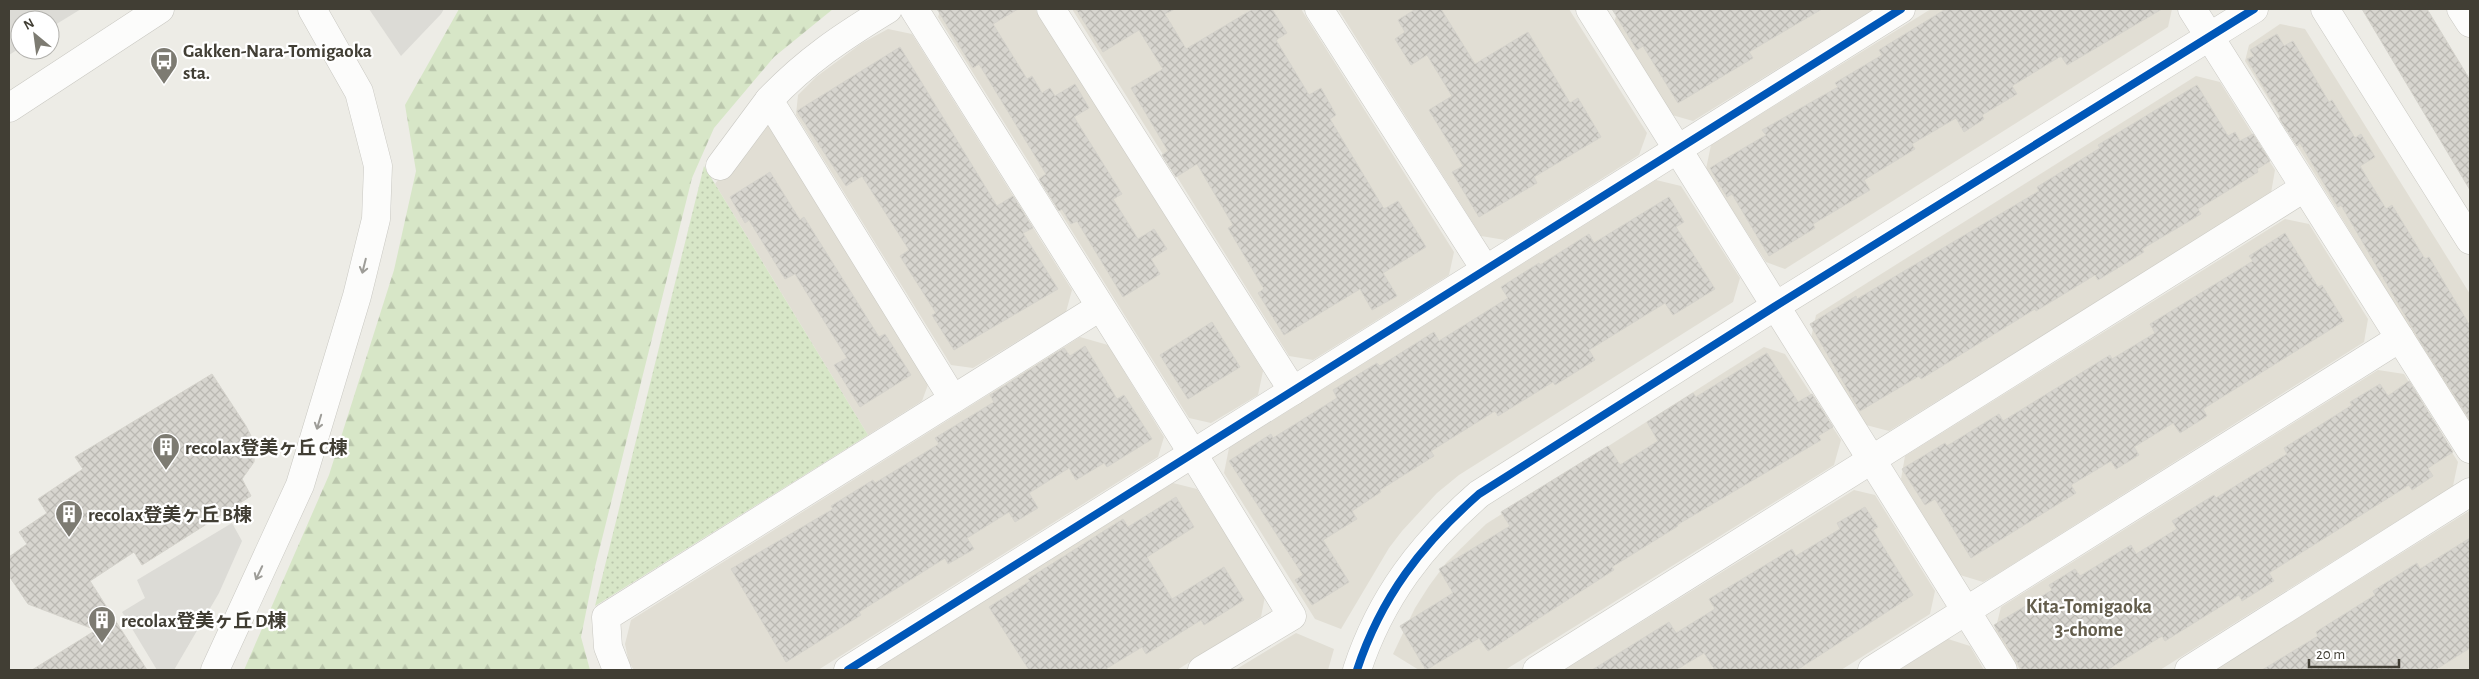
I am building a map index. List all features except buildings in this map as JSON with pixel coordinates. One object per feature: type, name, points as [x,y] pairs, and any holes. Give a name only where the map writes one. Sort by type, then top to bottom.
[{"type":"street","points":[[9,108],[160,9]]},
{"type":"street","points":[[215,670],[300,485],[357,296],[376,219],[378,166],[359,92],[312,9]]},
{"type":"street","points":[[720,166],[769,100],[797,71],[832,44],[888,9]]},
{"type":"street","points":[[914,9],[1193,454],[1292,616],[1202,670]]},
{"type":"street","points":[[1051,9],[1293,392]]},
{"type":"street","points":[[1319,9],[1485,269]]},
{"type":"street","points":[[1590,9],[1774,307],[2003,670]]},
{"type":"street","points":[[848,670],[1902,9]]},
{"type":"street","points":[[2192,9],[2470,449]]},
{"type":"street","points":[[1357,670],[1380,613],[1400,580],[1423,548],[1479,494],[1774,307],[2254,9]]},
{"type":"street","points":[[2326,9],[2470,240]]},
{"type":"street","points":[[2461,9],[2470,23]]},
{"type":"street","points":[[769,100],[953,399]]},
{"type":"street","points":[[1536,670],[2304,188]]},
{"type":"street","points":[[617,670],[608,647],[606,617],[1100,307]]},
{"type":"street","points":[[1872,670],[2400,338]]},
{"type":"street","points":[[2188,670],[2470,492]]},
{"type":"shaded area","points":[[9,9],[81,9],[60,22],[60,10],[10,10],[9,55]]},
{"type":"shaded area","points":[[369,9],[444,9],[401,56]]},
{"type":"shaded area","points":[[941,9],[1035,9],[1263,371],[1258,395],[1211,423],[1189,418],[938,17]]},
{"type":"shaded area","points":[[1072,9],[1301,9],[1454,252],[1449,275],[1313,360],[1289,356]]},
{"type":"shaded area","points":[[1338,9],[1569,9],[1647,133],[1639,155],[1505,240],[1481,236]]},
{"type":"shaded area","points":[[1618,9],[1874,9],[1693,121],[1672,115],[1614,23]]},
{"type":"shaded area","points":[[1931,9],[2172,9],[2168,27],[1785,269],[1766,262],[1706,169],[1711,145]]},
{"type":"shaded area","points":[[2280,24],[2305,29],[2470,294],[2470,426],[2245,61],[2249,45]]},
{"type":"shaded area","points":[[888,29],[912,34],[1072,290],[1066,312],[973,368],[951,365],[796,115],[798,95],[816,77],[862,43]]},
{"type":"shaded area","points":[[2196,76],[2220,82],[2275,170],[2271,193],[1889,431],[1866,425],[1811,338],[1816,315]]},
{"type":"shaded area","points":[[764,117],[929,382],[922,401],[868,435],[715,184]]},
{"type":"shaded area","points":[[1656,180],[1681,186],[1740,278],[1733,302],[1459,475],[1437,493],[1402,531],[1389,548],[1341,629],[1315,619],[1224,473],[1229,448]]},
{"type":"shaded area","points":[[2285,219],[2309,224],[2368,319],[2364,342],[1994,576],[1983,582],[1960,575],[1901,479],[1905,456]]},
{"type":"shaded area","points":[[1080,337],[1108,345],[1164,437],[1158,457],[818,670],[634,670],[629,663],[625,644],[631,620]]},
{"type":"shaded area","points":[[1764,347],[1785,354],[1841,440],[1834,465],[1505,670],[1419,670],[1393,654],[1415,608],[1429,586],[1446,563],[1486,524]]},
{"type":"shaded area","points":[[2378,370],[2404,374],[2458,462],[2453,486],[2160,670],[2020,670],[1995,631],[2001,607]]},
{"type":"shaded area","points":[[1173,483],[1197,489],[1265,596],[1261,617],[1177,670],[875,670]]},
{"type":"shaded area","points":[[1854,490],[1875,495],[1935,591],[1930,614],[1841,670],[1564,670]]},
{"type":"shaded area","points":[[2469,511],[2470,670],[2215,670]]},
{"type":"shaded area","points":[[232,523],[242,541],[219,593],[174,670],[157,670],[122,612],[145,598],[137,580]]},
{"type":"shaded area","points":[[1296,633],[1334,649],[1328,670],[1235,670]]},
{"type":"shaded area","points":[[1948,639],[1970,646],[1984,670],[1899,670]]},
{"type":"green space","points":[[459,9],[833,9],[774,57],[714,128],[692,178],[595,567],[581,637],[590,670],[244,670],[329,475],[394,270],[416,171],[405,105]]},
{"type":"green space","points":[[704,166],[868,435],[595,606]]},
{"type":"cycle path","points":[[848,670],[1901,9]]},
{"type":"cycle path","points":[[1357,670],[1378,619],[1406,573],[1439,532],[1479,494],[1774,307],[2254,9]]},
{"type":"place","name":"Gakken-Nara-Tomigaoka sta.","points":[[164,85]]},
{"type":"place","name":"recolax登美ヶ丘 C棟","points":[[166,471]]},
{"type":"place","name":"recolax登美ヶ丘 B棟","points":[[69,538]]},
{"type":"place","name":"recolax登美ヶ丘 D棟","points":[[102,644]]},
{"type":"district","name":"Kita-Tomigaoka 3-chome","points":[[2089,618]]}]
